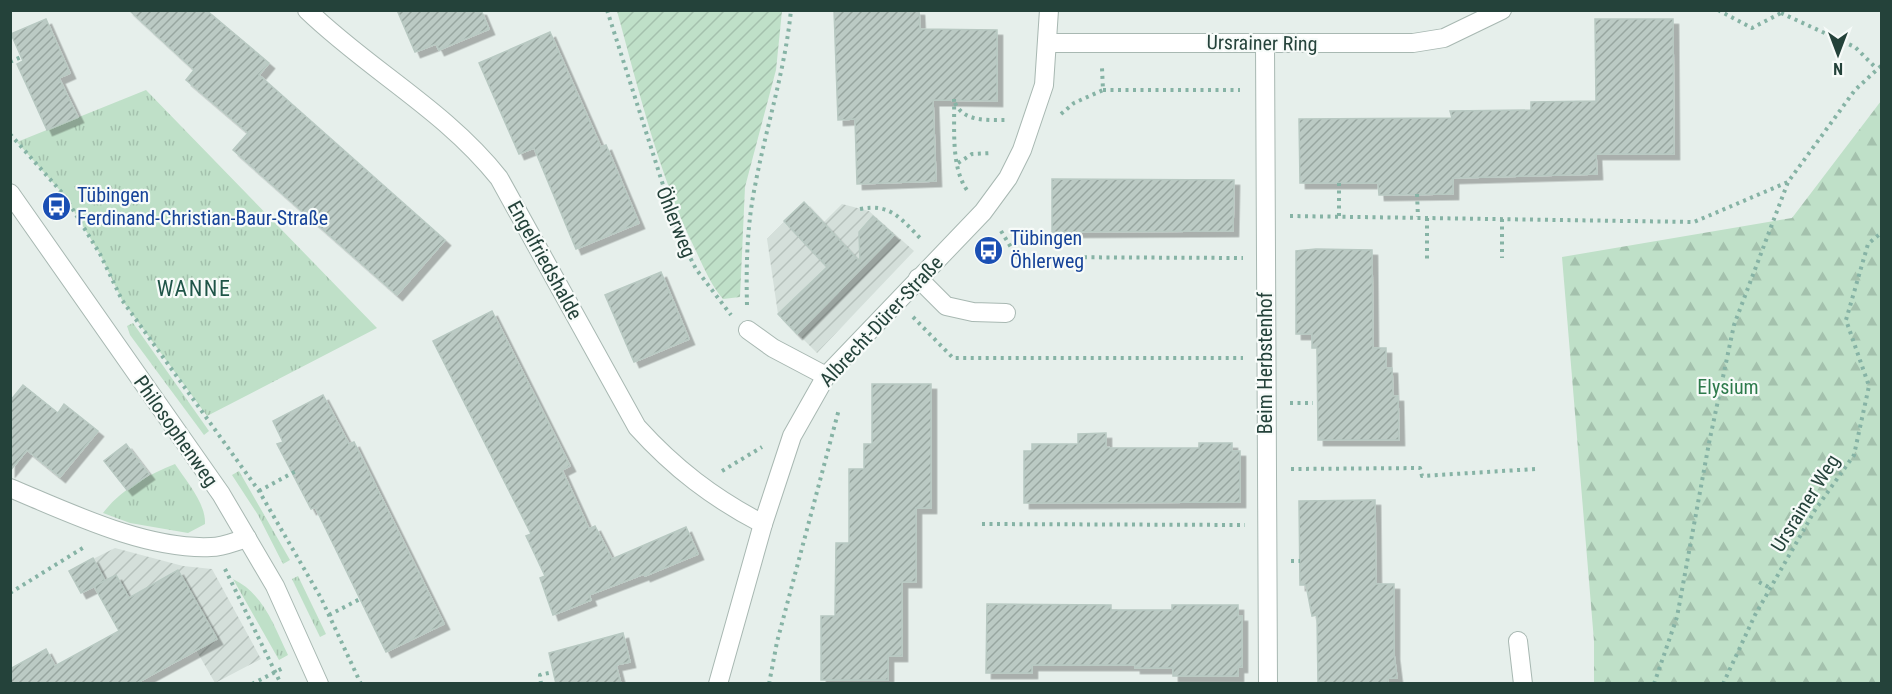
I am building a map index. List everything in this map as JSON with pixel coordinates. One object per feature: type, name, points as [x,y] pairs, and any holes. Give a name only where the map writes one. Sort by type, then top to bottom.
[{"type":"street","name":"Engelfriedshalde","points":[[307,10],[448,122],[479,153],[499,178],[637,427],[665,459],[699,486],[726,505],[763,524]]},
{"type":"street","points":[[1049,10],[1049,43]]},
{"type":"street","name":"Ursrainer Ring","points":[[1049,43],[1413,43],[1444,38],[1502,10]]},
{"type":"street","name":"Albrecht-Dürer-Straße","points":[[718,684],[779,468],[797,425],[826,376],[983,212],[1008,178],[1033,121],[1044,85],[1049,43]]},
{"type":"street","name":"Beim Herbstenhof","points":[[1265,43],[1264,358],[1268,684]]},
{"type":"street","name":"Philosophenweg","points":[[10,193],[221,494],[275,586],[319,684]]},
{"type":"street","points":[[918,278],[946,306],[973,312],[1005,313]]},
{"type":"street","points":[[748,330],[773,348],[826,376]]},
{"type":"street","points":[[10,488],[116,529],[186,547],[214,547],[247,538]]},
{"type":"street","points":[[1518,641],[1523,684]]},
{"type":"path","name":"Öhlerweg","points":[[607,10],[680,238],[713,294],[748,330]]},
{"type":"path","points":[[748,330],[748,235],[754,188],[780,88],[791,10]]},
{"type":"path","points":[[1718,10],[1752,28],[1780,12],[1855,47],[1877,69]]},
{"type":"path","points":[[1103,90],[1105,42]]},
{"type":"path","points":[[10,62],[21,57]]},
{"type":"path","points":[[1654,684],[1677,617],[1709,443],[1734,325],[1788,182],[1855,90],[1881,65]]},
{"type":"path","points":[[1054,121],[1074,103],[1103,90],[1265,90]]},
{"type":"path","points":[[1033,121],[966,117],[959,112],[954,99],[958,164],[962,184],[983,212],[998,226],[1017,256],[1264,258]]},
{"type":"path","points":[[10,134],[64,195],[100,254],[122,300],[259,491],[329,615],[361,684]]},
{"type":"path","points":[[958,164],[962,158],[972,154],[992,153],[1018,158]]},
{"type":"path","points":[[1265,215],[1694,222],[1788,182]]},
{"type":"path","points":[[1339,183],[1339,216]]},
{"type":"path","points":[[1417,194],[1418,217]]},
{"type":"path","points":[[860,208],[874,206],[891,210],[939,257]]},
{"type":"path","points":[[1427,218],[1427,259]]},
{"type":"path","points":[[1502,219],[1502,258]]},
{"type":"path","name":"Ursrainer Weg","points":[[1723,684],[1770,588],[1815,510],[1854,455],[1869,386],[1846,320],[1868,244],[1881,232]]},
{"type":"path","points":[[906,320],[911,315],[953,358],[1264,358]]},
{"type":"path","points":[[769,684],[777,642],[839,406]]},
{"type":"path","points":[[699,486],[797,425]]},
{"type":"path","points":[[1266,469],[1420,468],[1422,476],[1535,469]]},
{"type":"path","points":[[259,491],[296,471]]},
{"type":"path","points":[[982,524],[1266,525]]},
{"type":"path","points":[[214,547],[281,684]]},
{"type":"path","points":[[10,593],[67,556]]},
{"type":"path","points":[[1759,582],[1770,588]]},
{"type":"path","points":[[329,615],[360,599]]},
{"type":"path","points":[[252,684],[307,655]]},
{"type":"path","points":[[541,684],[540,675],[553,672]]},
{"type":"shaded area","points":[[804,202],[824,222],[842,204],[869,211],[914,251],[817,353],[778,314],[767,239]]},
{"type":"shaded area","points":[[115,548],[183,566],[212,569],[261,659],[215,683],[171,606],[144,590],[107,609],[94,586],[81,593],[69,571]]},
{"type":"green space","points":[[617,11],[782,11],[776,70],[745,187],[740,297],[723,299],[719,294],[683,222],[651,133]]},
{"type":"green space","points":[[146,90],[377,328],[207,416],[122,300],[100,254],[64,195],[17,142]]},
{"type":"green space","name":"Elysium","points":[[1881,101],[1881,683],[1594,683],[1594,641],[1562,257],[1792,218]]},
{"type":"green space","points":[[133,323],[209,431],[204,435],[130,335],[127,326]]},
{"type":"green space","points":[[175,464],[199,500],[205,524],[188,533],[130,523],[103,513],[110,504],[136,484]]},
{"type":"green space","points":[[239,471],[290,560],[283,564],[258,515],[232,475]]},
{"type":"green space","points":[[298,576],[326,634],[320,637],[292,579]]},
{"type":"green space","points":[[233,579],[244,585],[260,602],[273,622],[288,655],[279,660]]},
{"type":"building","points":[[129,10],[206,10],[269,63],[259,75],[445,240],[397,295],[233,150],[248,133],[186,80],[194,70]]},
{"type":"building","points":[[397,10],[481,10],[489,29],[439,50],[436,44],[415,52]]},
{"type":"building","points":[[834,10],[919,10],[920,29],[997,30],[997,101],[933,100],[936,181],[857,184],[855,119],[838,120]]},
{"type":"building","points":[[46,19],[70,73],[59,78],[78,117],[47,130],[17,64],[23,61],[11,34]]},
{"type":"building","points":[[1595,19],[1673,19],[1674,154],[1596,154],[1597,174],[1453,178],[1453,194],[1379,195],[1378,183],[1300,183],[1299,119],[1452,118],[1450,111],[1531,110],[1531,102],[1596,101]]},
{"type":"building","points":[[550,32],[601,147],[606,145],[639,223],[576,249],[534,148],[519,154],[479,63]]},
{"type":"building","points":[[1052,179],[1234,180],[1233,231],[1052,232]]},
{"type":"building","points":[[804,202],[860,262],[859,232],[873,216],[894,235],[797,334],[778,314],[827,267],[784,221]]},
{"type":"building","points":[[1372,250],[1373,348],[1386,348],[1386,368],[1392,368],[1393,396],[1398,396],[1399,440],[1318,440],[1317,348],[1312,348],[1312,334],[1296,334],[1296,251]]},
{"type":"building","points":[[661,272],[689,339],[634,362],[605,295]]},
{"type":"building","points":[[492,311],[570,466],[562,470],[589,529],[595,526],[612,559],[686,527],[698,554],[645,576],[644,574],[589,595],[591,600],[553,615],[540,578],[545,576],[526,536],[531,534],[433,341]]},
{"type":"building","points":[[872,384],[931,384],[931,508],[916,508],[916,582],[902,582],[902,656],[888,656],[888,680],[821,680],[821,616],[835,616],[836,543],[849,543],[849,469],[864,469],[864,444],[872,444]]},
{"type":"building","points":[[23,385],[58,413],[64,404],[98,431],[60,477],[27,450],[10,471],[10,401]]},
{"type":"building","points":[[323,395],[349,444],[354,442],[444,624],[386,652],[315,507],[311,509],[277,444],[283,442],[273,421]]},
{"type":"building","points":[[1106,433],[1106,447],[1112,448],[1199,448],[1199,443],[1232,443],[1232,451],[1240,451],[1240,502],[1024,503],[1024,451],[1032,451],[1032,444],[1078,444],[1078,434]]},
{"type":"building","points":[[126,444],[149,474],[127,490],[104,461]]},
{"type":"building","points":[[1375,500],[1376,584],[1394,584],[1394,654],[1397,678],[1388,678],[1388,684],[1318,684],[1317,615],[1312,616],[1306,585],[1300,585],[1299,501]]},
{"type":"building","points":[[93,558],[105,581],[81,593],[69,571]]},
{"type":"building","points":[[178,570],[217,639],[135,684],[10,684],[10,669],[46,649],[55,666],[119,631],[94,586],[116,575],[129,598]]},
{"type":"building","points":[[987,604],[1111,605],[1111,610],[1172,610],[1172,605],[1238,605],[1238,616],[1242,616],[1242,667],[1238,667],[1238,676],[1173,676],[1173,668],[1135,668],[1135,665],[1032,665],[1032,673],[986,673]]},
{"type":"building","points":[[623,633],[630,662],[616,665],[621,684],[556,684],[549,653]]},
{"type":"place","name":"Tübingen Ferdinand-Christian-Baur-Straße","points":[[56,206]]},
{"type":"place","name":"Tübingen Öhlerweg","points":[[989,250]]},
{"type":"district","name":"WANNE","points":[[194,288]]}]
